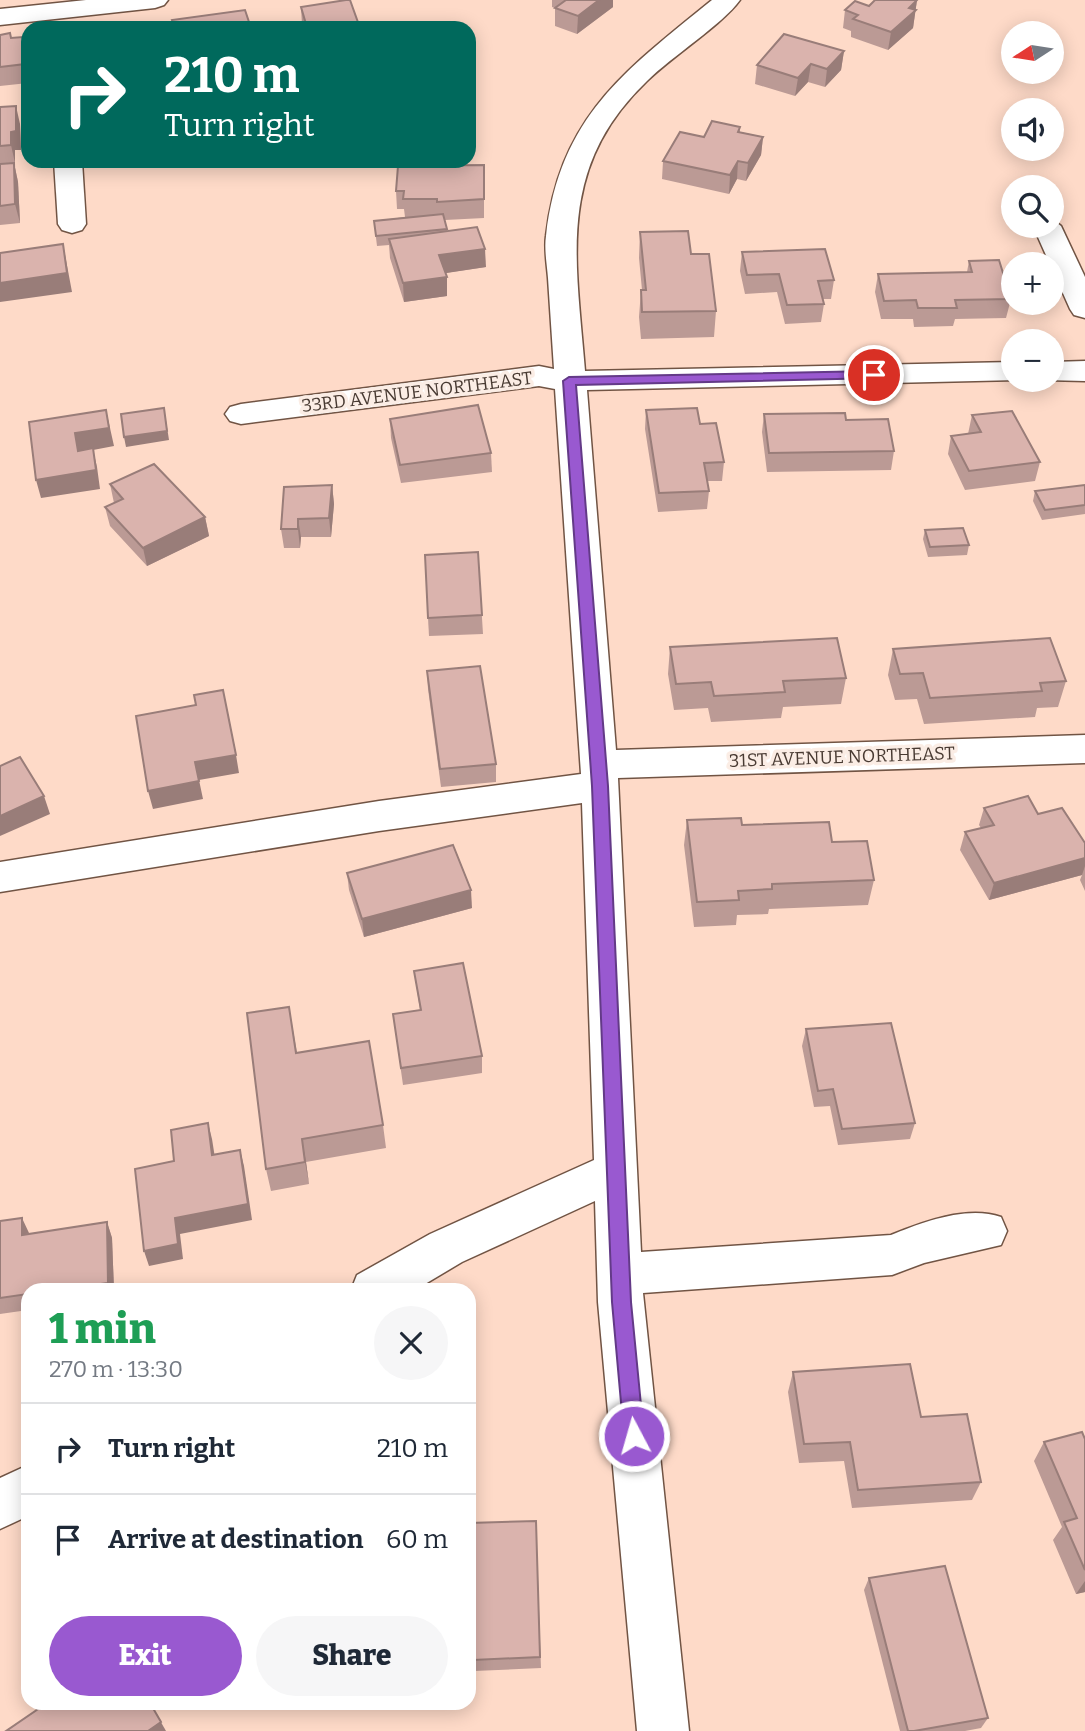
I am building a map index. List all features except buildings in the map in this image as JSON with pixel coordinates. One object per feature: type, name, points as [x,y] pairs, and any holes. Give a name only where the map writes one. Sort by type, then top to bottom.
[{"type":"street","points":[[0,17],[59,19],[155,0]]},
{"type":"street","points":[[663,1731],[620,1274],[599,775],[560,238],[572,173],[597,118],[624,88],[727,0]]},
{"type":"street","points":[[68,168],[72,224]]},
{"type":"street","points":[[1052,238],[1085,309]]},
{"type":"street","points":[[1064,372],[1085,371]]},
{"type":"street","name":"33RD AVENUE NORTHEAST","points":[[241,414],[539,376],[569,381],[1001,372]]},
{"type":"street","name":"31ST AVENUE NORTHEAST","points":[[0,877],[379,816],[599,775],[1085,749]]},
{"type":"street","points":[[385,1283],[446,1248],[617,1170]]},
{"type":"street","points":[[620,1274],[892,1255],[922,1243],[985,1231]]},
{"type":"street","points":[[0,1505],[21,1493]]},
{"type":"route","points":[[634,1436],[621,1302],[600,786],[569,381],[874,375]]}]
